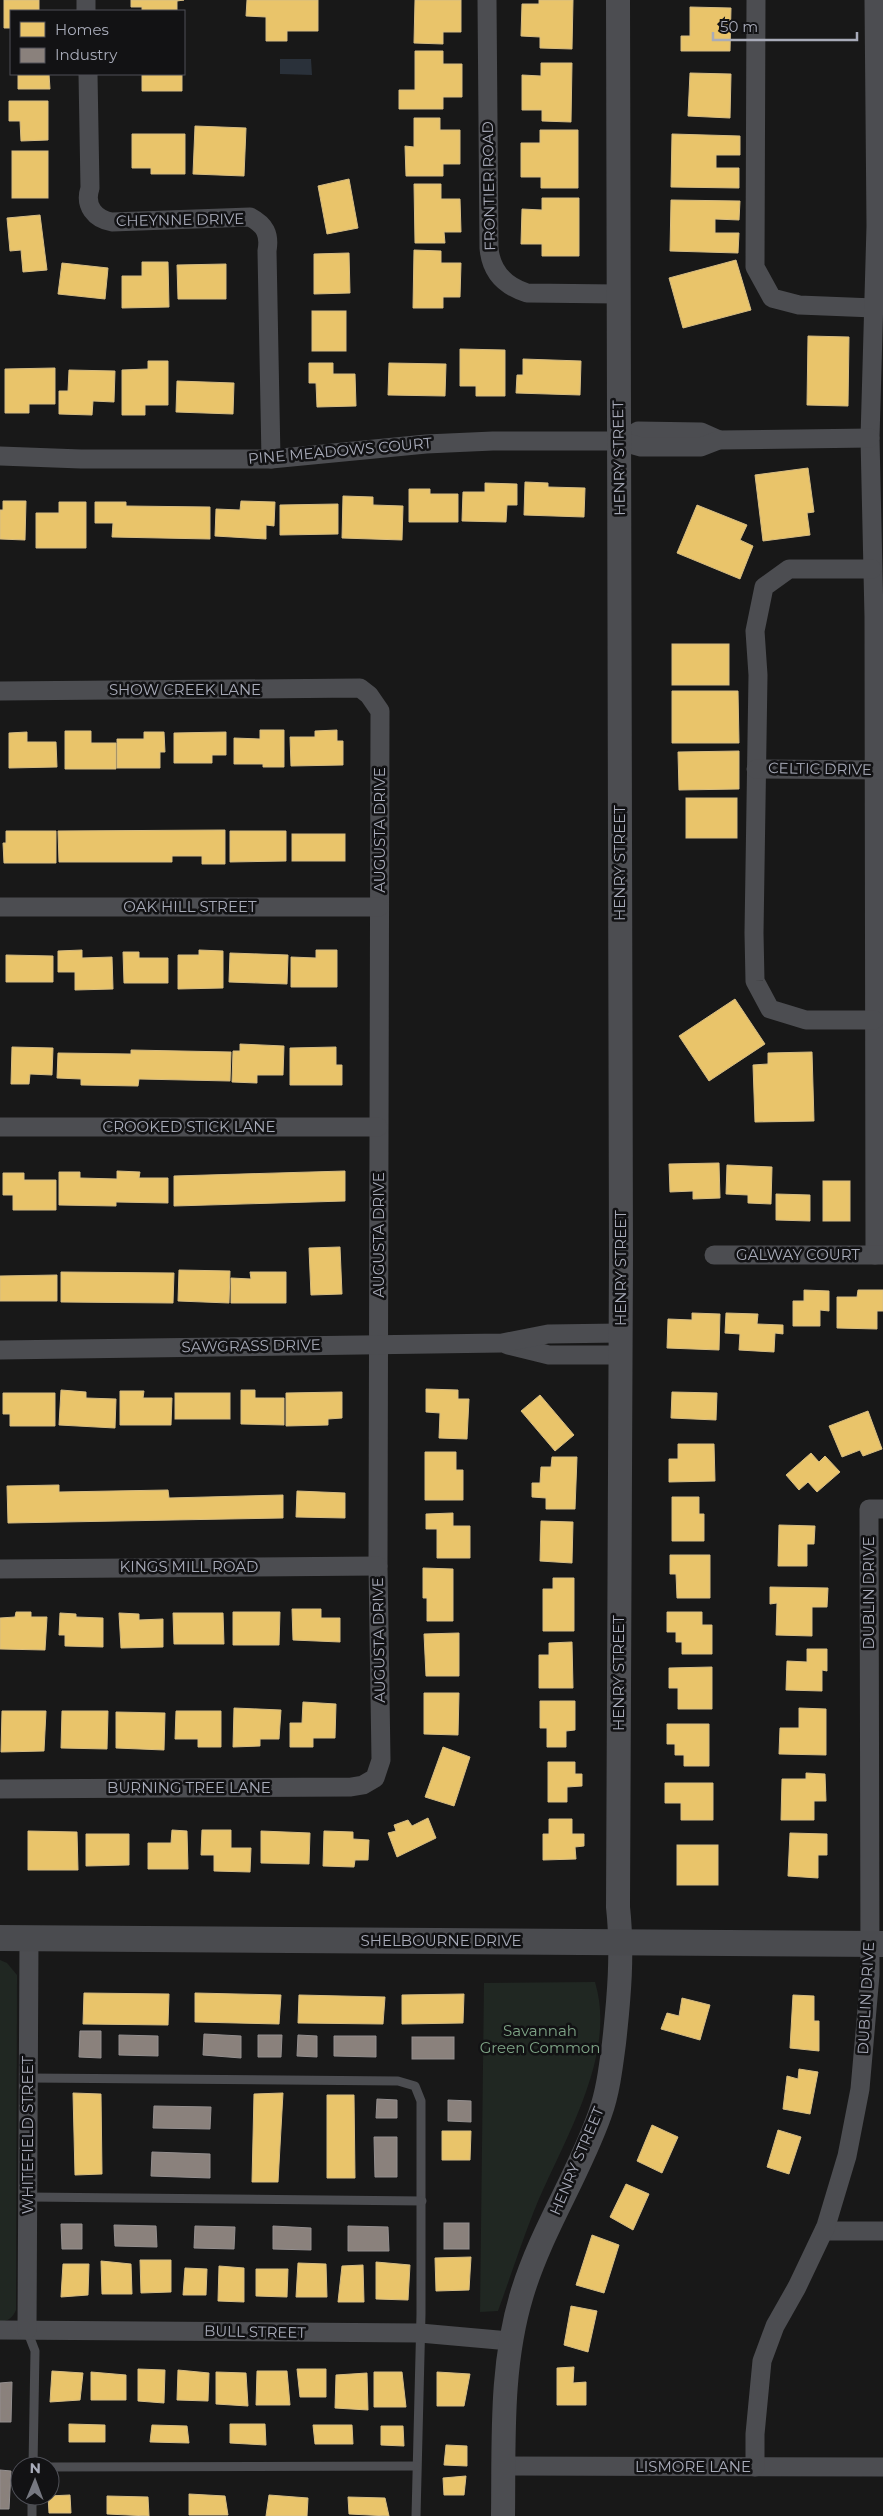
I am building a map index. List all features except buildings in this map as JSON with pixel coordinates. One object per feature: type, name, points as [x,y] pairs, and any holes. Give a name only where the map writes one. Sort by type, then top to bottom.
[{"type":"main road","name":"SHELBOURNE DRIVE","points":[[0,1938],[29,1940],[622,1941],[876,1944]]},
{"type":"street","name":"FRONTIER ROAD","points":[[487,0],[489,248],[493,268],[503,281],[514,289],[527,293],[618,294]]},
{"type":"street","name":"HENRY STREET","points":[[503,2516],[505,2396],[510,2341],[531,2266],[600,2113],[611,2066],[618,2010],[622,1941],[618,1907],[620,441],[618,0]]},
{"type":"street","points":[[756,0],[755,267],[772,298],[799,305],[874,308]]},
{"type":"street","points":[[874,0],[879,226],[874,308],[870,438],[872,569],[879,617],[874,1020],[879,1255]]},
{"type":"street","name":"CHEYNNE DRIVE","points":[[88,75],[90,188],[88,194],[89,205],[94,214],[103,220],[112,222],[122,220],[250,218],[260,222],[266,230],[269,241],[267,251],[267,333],[272,459]]},
{"type":"street","name":"PINE MEADOWS COURT","points":[[0,456],[81,459],[272,459],[436,444],[620,441],[641,447],[701,447],[719,440],[870,438]]},
{"type":"street","points":[[872,569],[788,569],[764,587],[755,631],[758,675],[755,981],[770,1010],[806,1020],[874,1020]]},
{"type":"street","name":"SHOW CREEK LANE","points":[[0,691],[360,688],[369,695]]},
{"type":"street","name":"AUGUSTA DRIVE","points":[[369,695],[380,711],[378,1566],[381,1760],[376,1778]]},
{"type":"street","name":"CELTIC DRIVE","points":[[756,769],[878,770]]},
{"type":"street","name":"OAK HILL STREET","points":[[0,907],[379,907]]},
{"type":"street","name":"CROOKED STICK LANE","points":[[0,1127],[378,1127]]},
{"type":"street","name":"GALWAY COURT","points":[[714,1255],[879,1255]]},
{"type":"street","name":"SAWGRASS DRIVE","points":[[0,1350],[502,1343],[549,1355],[620,1344]]},
{"type":"street","name":"DUBLIN DRIVE","points":[[755,2467],[755,2434],[762,2361],[775,2326],[797,2287],[824,2231],[846,2156],[860,2089],[876,1944],[876,1509]]},
{"type":"street","name":"KINGS MILL ROAD","points":[[0,1569],[378,1566]]},
{"type":"street","name":"BURNING TREE LANE","points":[[0,1789],[350,1787],[364,1785],[376,1778]]},
{"type":"street","name":"WHITEFIELD STREET","points":[[27,2330],[29,1940]]},
{"type":"street","points":[[824,2231],[883,2231]]},
{"type":"street","name":"BULL STREET","points":[[0,2330],[420,2333],[510,2341]]},
{"type":"street","name":"LISMORE LANE","points":[[504,2466],[883,2467]]},
{"type":"lane","points":[[28,2078],[398,2082],[414,2086],[421,2101],[422,2201],[416,2516]]},
{"type":"lane","points":[[28,2197],[422,2201]]},
{"type":"lane","points":[[27,2330],[35,2351],[33,2456]]},
{"type":"lane","points":[[60,2466],[416,2466]]},
{"type":"green space","points":[[0,1960],[7,1963],[17,1975],[16,2310],[5,2321],[0,2321]]},
{"type":"green space","name":"Savannah Green Common","points":[[595,1982],[600,2011],[599,2040],[593,2070],[583,2100],[534,2211],[498,2311],[480,2312],[484,1983]]},
{"type":"shaded area","points":[[280,59],[311,59],[312,75],[280,74]]}]
